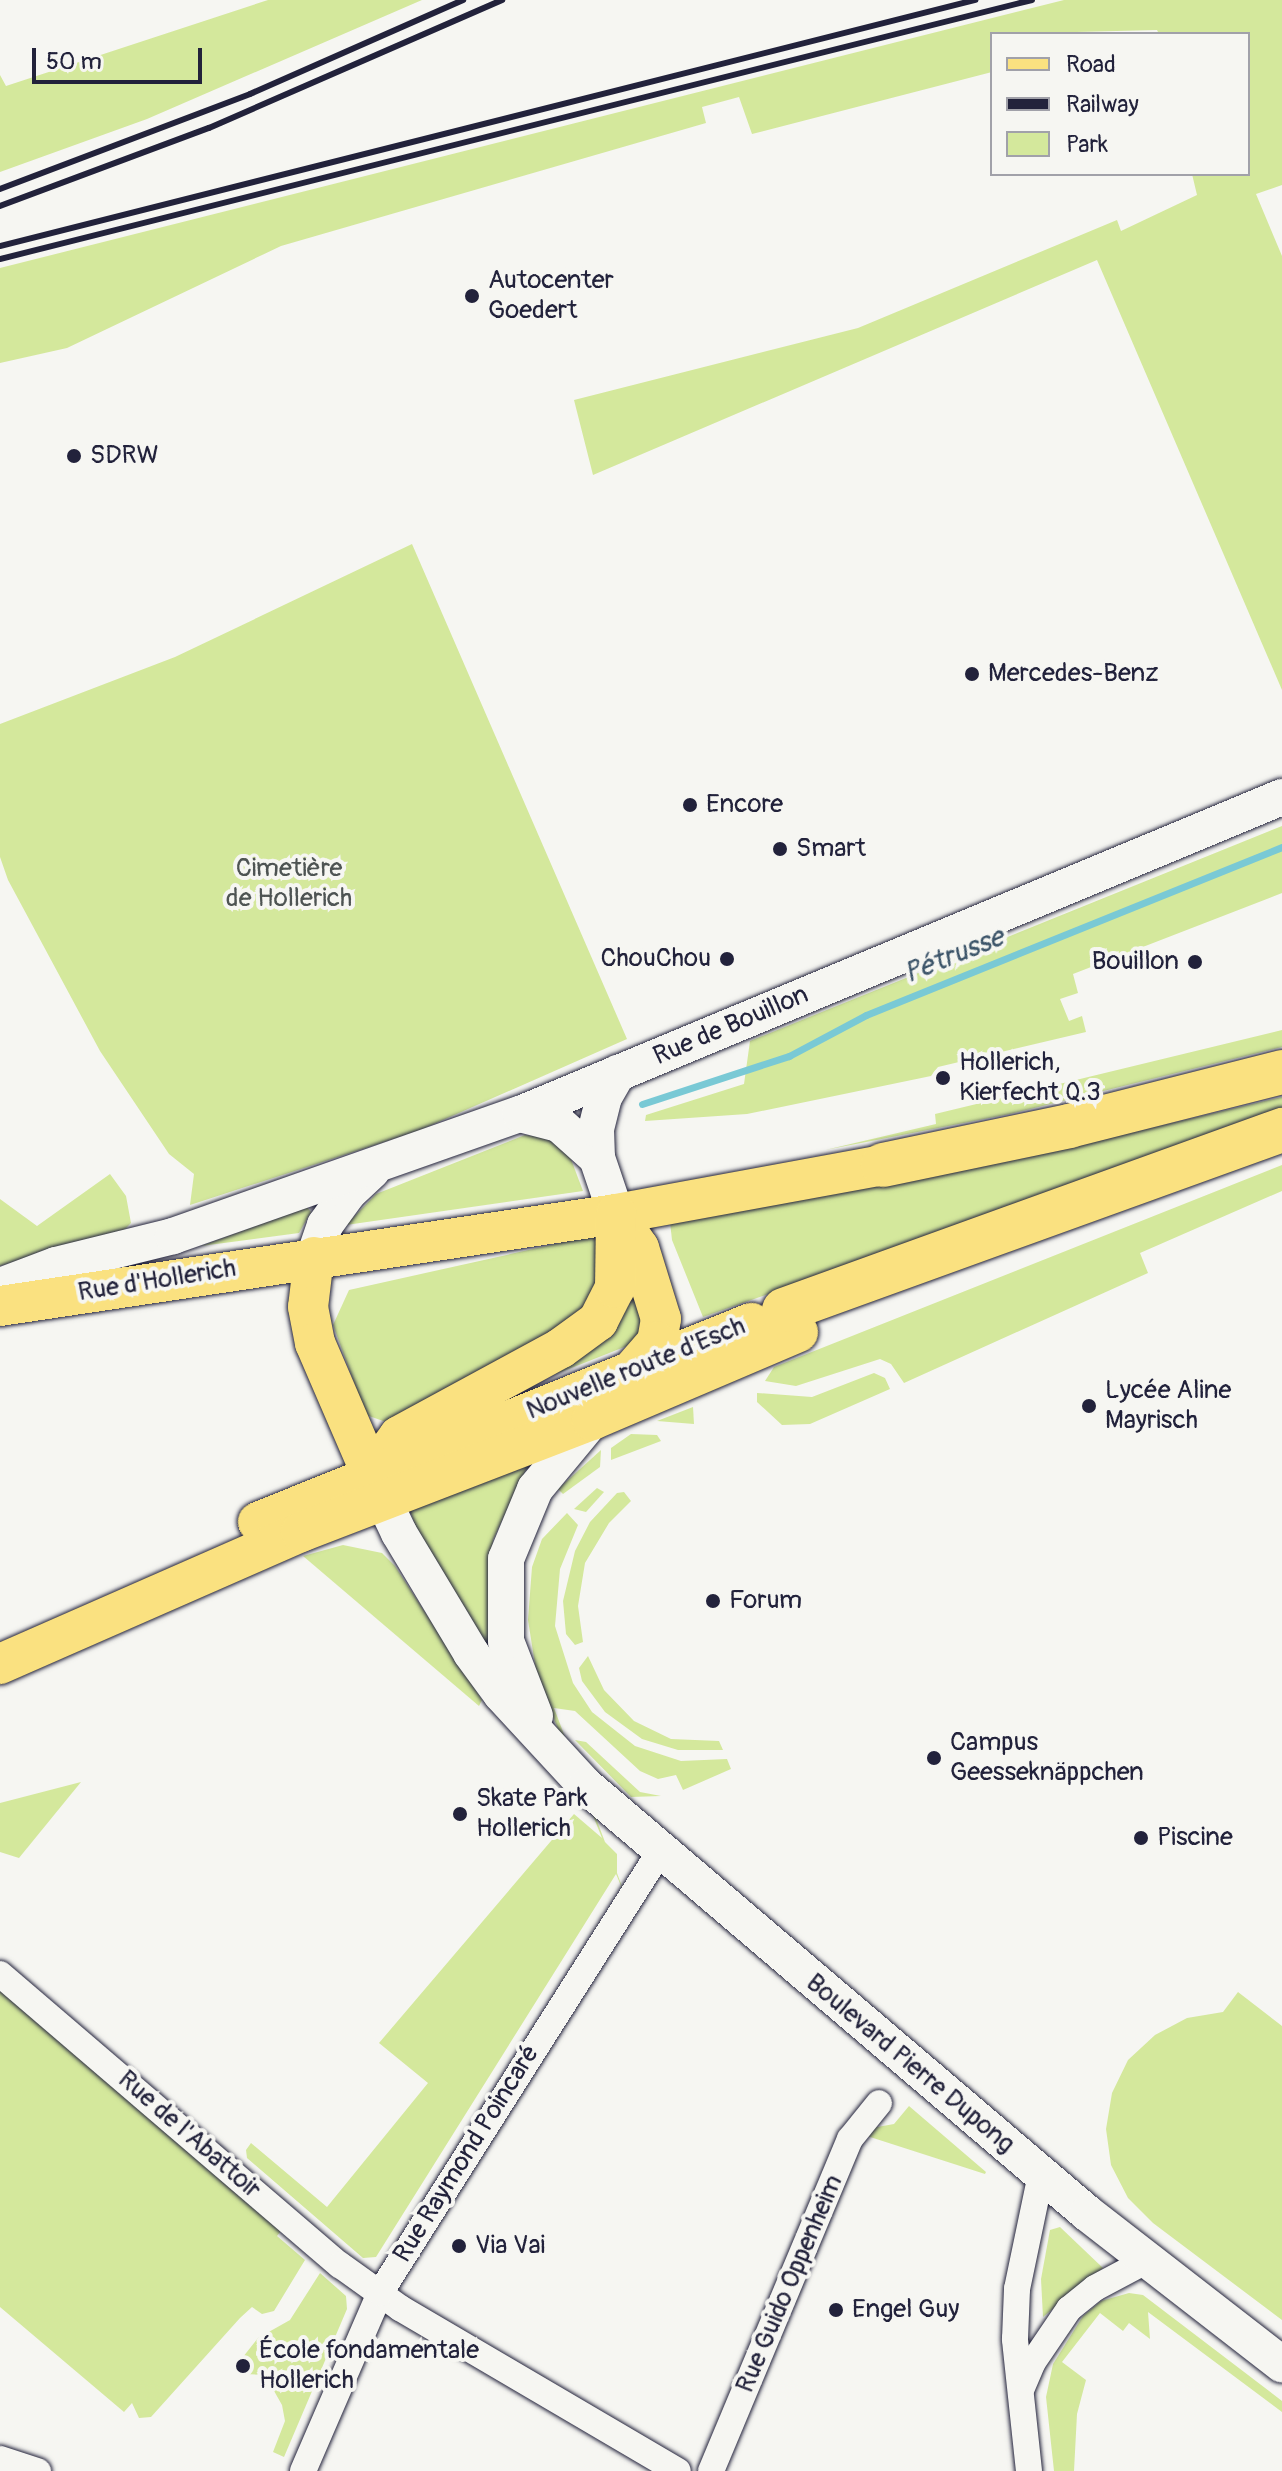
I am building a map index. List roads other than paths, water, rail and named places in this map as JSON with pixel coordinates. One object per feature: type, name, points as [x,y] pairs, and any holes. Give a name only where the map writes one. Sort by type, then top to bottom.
[{"type":"highway","points":[[883,1165],[1069,1126],[1282,1072]]},
{"type":"highway","name":"Nouvelle route d'Esch","points":[[791,1321],[1172,1170],[1282,1130]]},
{"type":"main road","points":[[378,1487],[315,1343],[308,1307],[314,1257],[616,1214],[883,1165]]},
{"type":"main road","points":[[592,1420],[657,1342],[661,1319],[639,1248],[616,1214]]},
{"type":"main road","points":[[378,1487],[399,1436],[561,1348],[598,1321],[615,1288],[616,1214]]},
{"type":"main road","name":"Rue d'Hollerich","points":[[0,1306],[104,1287],[314,1257]]},
{"type":"main road","points":[[0,1664],[378,1487],[592,1420],[791,1321]]},
{"type":"main road","name":"Nouvelle route d'Esch","points":[[0,1634],[378,1487],[634,1369],[791,1321]]},
{"type":"street","name":"Rue de Bouillon","points":[[0,1286],[56,1265],[173,1236],[376,1168],[520,1114],[1282,797]]},
{"type":"street","points":[[616,1214],[597,1158],[596,1129],[604,1097],[618,1073]]},
{"type":"street","points":[[520,1114],[559,1124],[597,1158]]},
{"type":"street","points":[[314,1257],[325,1225],[348,1193],[376,1168]]},
{"type":"street","name":"Rue de Bouillon","points":[[104,1287],[131,1259],[173,1236]]},
{"type":"street","name":"Boulevard Pierre Dupong","points":[[551,1749],[506,1641],[503,1582],[525,1507],[592,1420]]},
{"type":"street","name":"Boulevard Pierre Dupong","points":[[378,1487],[471,1653],[551,1749],[659,1853],[1146,2261],[1282,2364]]},
{"type":"street","name":"Rue Raymond Poincaré","points":[[303,2471],[380,2293],[659,1853]]},
{"type":"street","name":"Rue de l'Abattoir","points":[[0,1974],[340,2265],[380,2293],[678,2471]]},
{"type":"street","name":"Rue Guido Oppenheim","points":[[711,2471],[850,2139],[879,2103]]},
{"type":"street","points":[[1029,2471],[1020,2393],[1017,2289],[1041,2174]]},
{"type":"street","points":[[1020,2393],[1033,2362],[1069,2309],[1095,2288],[1146,2261]]},
{"type":"street","points":[[0,2459],[38,2471]]},
{"type":"waterway","name":"Pétrusse","points":[[642,1104],[789,1056],[866,1015],[1282,847]]},
{"type":"railway","points":[[0,189],[250,94],[463,0]]},
{"type":"railway","points":[[0,206],[209,128],[502,0]]},
{"type":"railway","points":[[0,246],[975,0]]},
{"type":"railway","points":[[0,259],[1032,0]]},
{"type":"place","name":"Autocenter Goedert","points":[[472,296]]},
{"type":"place","name":"SDRW","points":[[74,456]]},
{"type":"place","name":"Mercedes-Benz","points":[[972,674]]},
{"type":"place","name":"Encore","points":[[690,805]]},
{"type":"place","name":"Smart","points":[[780,849]]},
{"type":"place","name":"ChouChou","points":[[727,959]]},
{"type":"place","name":"Bouillon","points":[[1195,962]]},
{"type":"place","name":"Hollerich, Kierfecht Q.3","points":[[943,1078]]},
{"type":"place","name":"Lycée Aline Mayrisch","points":[[1089,1406]]},
{"type":"place","name":"Forum","points":[[713,1601]]},
{"type":"place","name":"Campus Geesseknäppchen","points":[[934,1758]]},
{"type":"place","name":"Skate Park Hollerich","points":[[460,1814]]},
{"type":"place","name":"Piscine","points":[[1141,1838]]},
{"type":"place","name":"Via Vai","points":[[459,2246]]},
{"type":"place","name":"Engel Guy","points":[[836,2310]]},
{"type":"place","name":"École fondamentale Hollerich","points":[[243,2366]]},
{"type":"park label","name":"Cimetière de Hollerich","points":[[289,884]]}]
